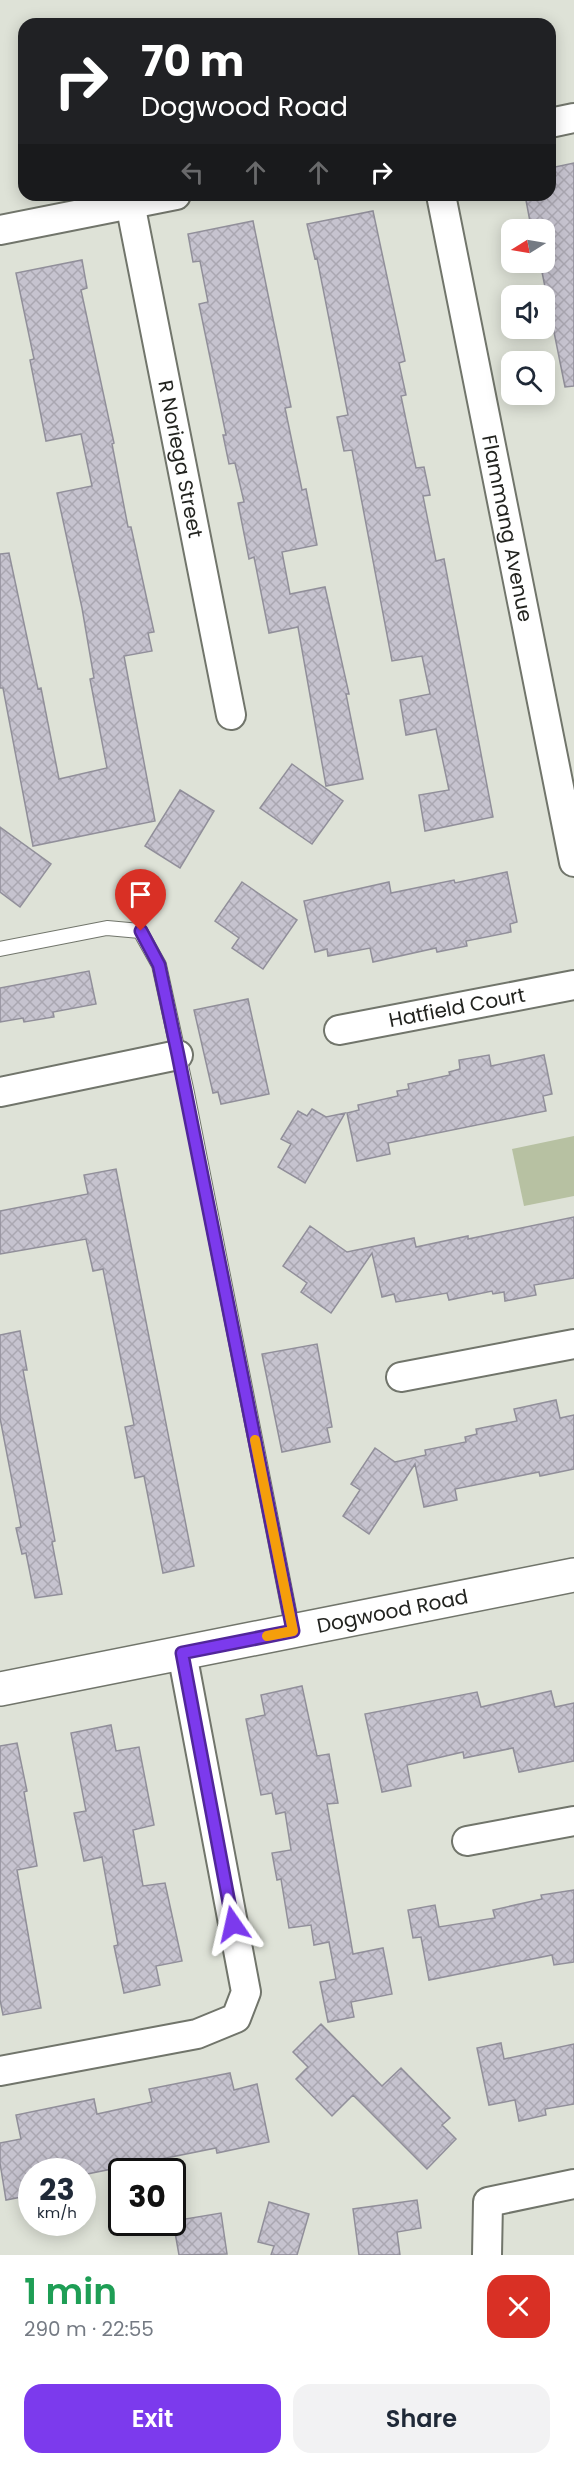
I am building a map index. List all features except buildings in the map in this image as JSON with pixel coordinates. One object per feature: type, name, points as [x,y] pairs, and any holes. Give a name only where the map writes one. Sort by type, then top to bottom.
[{"type":"street","points":[[556,122],[574,118]]},
{"type":"street","points":[[0,230],[142,201]]},
{"type":"street","name":"Flammang Avenue","points":[[442,201],[574,862]]},
{"type":"street","name":"R Noriega Street","points":[[130,203],[231,715]]},
{"type":"street","name":"Hatfield Court","points":[[339,1030],[574,985]]},
{"type":"street","points":[[0,1092],[178,1055]]},
{"type":"street","points":[[401,1377],[574,1344]]},
{"type":"street","name":"Dogwood Road","points":[[0,1689],[574,1575]]},
{"type":"street","points":[[0,2072],[197,2034],[236,2018],[246,1992],[182,1653]]},
{"type":"street","points":[[467,1841],[574,1821]]},
{"type":"street","points":[[487,2255],[488,2202],[574,2184]]},
{"type":"lane","points":[[0,950],[107,928],[141,931],[159,965],[293,1631]]},
{"type":"green space","points":[[574,1136],[574,1196],[524,1206],[512,1149]]},
{"type":"slow traffic","points":[[255,1440],[293,1631],[267,1636]]},
{"type":"route","points":[[141,931],[159,965],[293,1631],[182,1653],[233,1924]]}]
